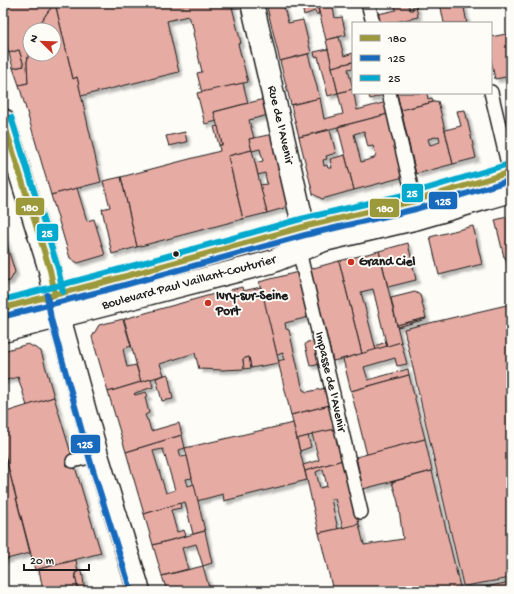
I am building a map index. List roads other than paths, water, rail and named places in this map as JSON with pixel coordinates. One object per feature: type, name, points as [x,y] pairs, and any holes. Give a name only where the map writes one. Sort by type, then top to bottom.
[{"type":"main road","name":"Rue de l'Avenir","points":[[252,3],[280,123],[304,241]]},
{"type":"main road","points":[[3,120],[50,270],[60,317],[97,455],[139,591]]},
{"type":"main road","name":"Boulevard Paul Vaillant-Couturier","points":[[3,331],[271,262],[304,241],[324,240],[511,178]]},
{"type":"lane","points":[[368,3],[373,22]]},
{"type":"lane","points":[[389,94],[416,210]]},
{"type":"lane","points":[[491,94],[511,178]]},
{"type":"lane","name":"Boulevard Paul Vaillant-Couturier","points":[[3,308],[108,281],[304,241]]},
{"type":"lane","name":"Impasse de l'Avenir","points":[[304,241],[361,512]]},
{"type":"lane","points":[[73,461],[97,455]]},
{"type":"place","name":"Grand Ciel","points":[[351,262]]},
{"type":"place","name":"Ivry-sur-Seine Port","points":[[208,303]]}]
